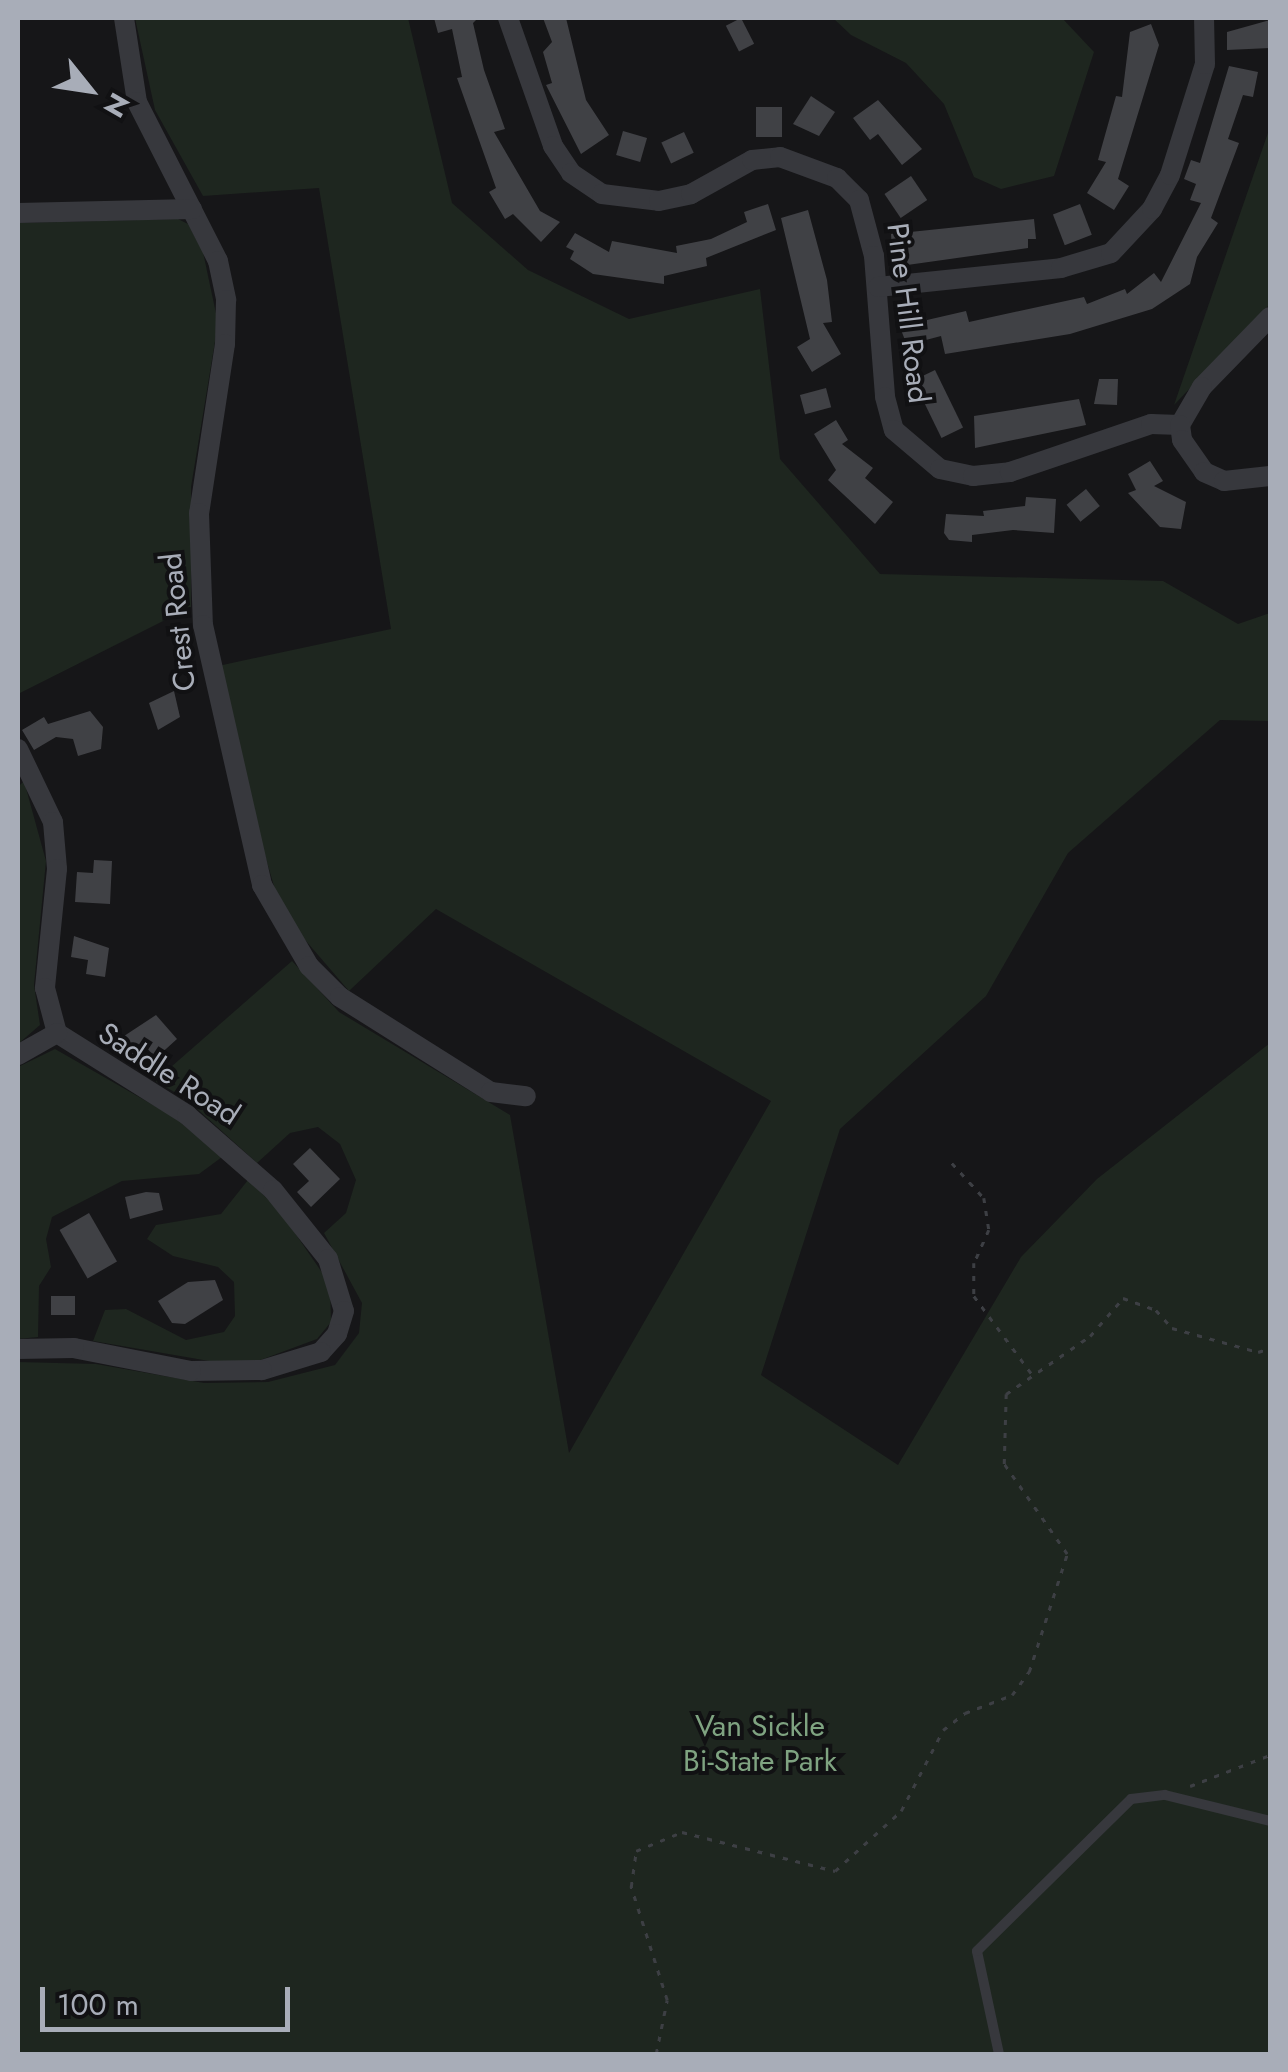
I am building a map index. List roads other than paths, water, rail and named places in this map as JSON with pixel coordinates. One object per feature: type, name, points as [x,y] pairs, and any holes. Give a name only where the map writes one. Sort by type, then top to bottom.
[{"type":"street","name":"Crest Road","points":[[124,18],[137,102],[218,261],[226,300],[225,344],[199,513],[203,624],[262,885],[309,966],[340,997],[491,1092],[526,1096]]},
{"type":"street","name":"Pine Hill Road","points":[[508,18],[552,146],[571,173],[602,194],[659,202],[691,194],[752,160],[808,163],[859,200],[869,223],[878,287],[885,397],[894,430],[940,470],[973,476],[1010,472],[1151,424],[1180,425]]},
{"type":"street","points":[[878,287],[1061,268],[1110,253],[1152,209],[1170,175],[1205,64],[1204,18]]},
{"type":"street","points":[[18,213],[192,209]]},
{"type":"street","points":[[1270,317],[1202,387],[1180,425],[1182,440],[1204,472],[1224,481],[1270,476]]},
{"type":"street","name":"Saddle Road","points":[[18,749],[53,822],[57,869],[45,988],[57,1034],[187,1114],[274,1190],[328,1259],[344,1311],[338,1334],[321,1352],[262,1370],[191,1371],[74,1348],[18,1350]]},
{"type":"street","points":[[18,1055],[57,1034]]},
{"type":"lane","points":[[998,2054],[977,1951],[1130,1799],[1165,1795],[1270,1820]]},
{"type":"park label","name":"Van Sickle Bi-State Park","points":[[760,1743]]}]
